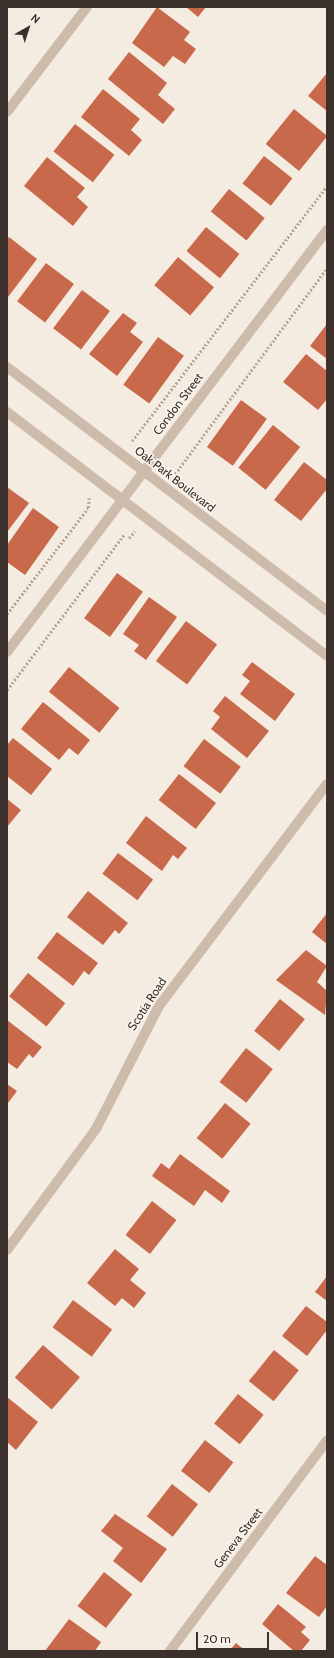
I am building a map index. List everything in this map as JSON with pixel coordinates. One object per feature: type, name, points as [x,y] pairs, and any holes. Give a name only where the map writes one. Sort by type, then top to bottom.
[{"type":"street","points":[[7,112],[87,7]]},
{"type":"street","name":"Condon Street","points":[[7,652],[327,230]]},
{"type":"street","name":"Oak Park Boulevard","points":[[7,367],[327,611]]},
{"type":"street","points":[[7,412],[327,656]]},
{"type":"street","name":"Scotia Road","points":[[7,1250],[96,1129],[158,1006],[327,784]]},
{"type":"street","name":"Geneva Street","points":[[170,1651],[327,1440]]},
{"type":"path","points":[[130,443],[139,436],[327,186]]},
{"type":"path","points":[[174,478],[179,466],[327,268]]},
{"type":"path","points":[[7,614],[88,508],[90,495]]},
{"type":"path","points":[[7,690],[124,535]]},
{"type":"building","points":[[157,7],[190,32],[184,40],[196,49],[185,64],[173,56],[164,67],[132,43]]},
{"type":"building","points":[[186,7],[206,7],[198,17]]},
{"type":"building","points":[[129,52],[167,83],[158,95],[175,109],[163,124],[108,79]]},
{"type":"building","points":[[327,73],[327,111],[308,96]]},
{"type":"building","points":[[103,89],[140,119],[131,130],[142,140],[129,156],[81,117]]},
{"type":"building","points":[[294,109],[327,136],[299,171],[266,144]]},
{"type":"building","points":[[75,124],[114,155],[93,182],[53,152]]},
{"type":"building","points":[[264,156],[292,178],[271,206],[242,184]]},
{"type":"building","points":[[47,157],[85,188],[77,197],[88,207],[73,226],[24,186]]},
{"type":"building","points":[[229,189],[265,218],[246,240],[211,212]]},
{"type":"building","points":[[206,227],[239,254],[220,278],[186,251]]},
{"type":"building","points":[[9,237],[37,259],[8,297],[7,240]]},
{"type":"building","points":[[178,257],[214,287],[190,316],[154,285]]},
{"type":"building","points":[[46,263],[74,284],[45,322],[17,301]]},
{"type":"building","points":[[82,290],[110,311],[81,349],[53,328]]},
{"type":"building","points":[[123,313],[137,323],[130,332],[143,342],[117,376],[89,354]]},
{"type":"building","points":[[327,324],[327,359],[310,346]]},
{"type":"building","points":[[158,337],[184,356],[149,404],[123,385]]},
{"type":"building","points":[[306,354],[327,371],[327,399],[318,410],[283,382]]},
{"type":"building","points":[[241,400],[267,419],[233,466],[207,447]]},
{"type":"building","points":[[273,425],[300,447],[266,490],[238,468]]},
{"type":"building","points":[[304,462],[327,480],[327,489],[301,521],[274,500]]},
{"type":"building","points":[[7,487],[29,503],[7,532]]},
{"type":"building","points":[[33,508],[59,527],[25,575],[7,562],[7,545]]},
{"type":"building","points":[[117,573],[143,592],[110,637],[84,618]]},
{"type":"building","points":[[149,597],[177,617],[146,660],[134,651],[139,645],[123,634]]},
{"type":"building","points":[[186,621],[217,644],[187,684],[156,661]]},
{"type":"building","points":[[252,662],[295,694],[275,721],[240,694],[250,681],[242,675]]},
{"type":"building","points":[[69,667],[120,708],[99,733],[49,692]]},
{"type":"building","points":[[225,696],[269,731],[247,758],[211,729],[220,717],[213,711]]},
{"type":"building","points":[[43,702],[90,740],[78,755],[69,748],[59,760],[21,729]]},
{"type":"building","points":[[13,738],[52,769],[31,795],[7,776],[7,745]]},
{"type":"building","points":[[204,739],[241,767],[220,794],[184,766]]},
{"type":"building","points":[[179,774],[216,803],[196,829],[159,800]]},
{"type":"building","points":[[7,799],[21,810],[7,827]]},
{"type":"building","points":[[146,816],[187,848],[178,859],[173,855],[162,871],[126,843]]},
{"type":"building","points":[[118,853],[153,879],[137,900],[102,874]]},
{"type":"building","points":[[88,891],[128,923],[119,934],[115,930],[103,945],[67,917]]},
{"type":"building","points":[[327,913],[327,944],[312,932]]},
{"type":"building","points":[[57,932],[98,963],[89,975],[84,971],[73,986],[37,958]]},
{"type":"building","points":[[306,950],[327,966],[317,982],[327,991],[325,1015],[276,980]]},
{"type":"building","points":[[28,973],[65,1003],[46,1027],[9,996]]},
{"type":"building","points":[[280,999],[305,1019],[279,1051],[254,1031]]},
{"type":"building","points":[[7,1020],[42,1047],[33,1058],[29,1054],[17,1069],[7,1062]]},
{"type":"building","points":[[246,1048],[273,1069],[246,1103],[220,1082]]},
{"type":"building","points":[[7,1084],[17,1091],[8,1103],[7,1102]]},
{"type":"building","points":[[225,1103],[251,1124],[222,1159],[197,1138]]},
{"type":"building","points":[[180,1154],[230,1191],[222,1203],[205,1190],[194,1206],[152,1176],[161,1163],[169,1169]]},
{"type":"building","points":[[152,1201],[176,1220],[150,1254],[126,1235]]},
{"type":"building","points":[[115,1249],[139,1269],[130,1280],[146,1293],[134,1308],[122,1298],[115,1306],[87,1283]]},
{"type":"building","points":[[327,1276],[327,1301],[315,1292]]},
{"type":"building","points":[[73,1300],[112,1329],[92,1357],[53,1327]]},
{"type":"building","points":[[306,1306],[327,1322],[327,1330],[307,1356],[282,1336]]},
{"type":"building","points":[[43,1345],[80,1377],[52,1410],[15,1377]]},
{"type":"building","points":[[274,1350],[299,1370],[274,1401],[249,1381]]},
{"type":"building","points":[[238,1394],[264,1415],[240,1444],[214,1424]]},
{"type":"building","points":[[7,1397],[38,1422],[16,1450],[7,1442]]},
{"type":"building","points":[[205,1440],[233,1462],[209,1493],[181,1471]]},
{"type":"building","points":[[172,1484],[198,1504],[173,1537],[147,1516]]},
{"type":"building","points":[[115,1514],[167,1549],[141,1583],[113,1561],[123,1548],[101,1531]]},
{"type":"building","points":[[315,1556],[327,1565],[327,1606],[319,1617],[286,1593]]},
{"type":"building","points":[[104,1572],[132,1594],[106,1628],[78,1606]]},
{"type":"building","points":[[278,1604],[306,1627],[301,1632],[310,1640],[301,1651],[294,1651],[262,1624]]},
{"type":"building","points":[[69,1619],[101,1642],[95,1651],[45,1651]]},
{"type":"building","points":[[236,1643],[246,1651],[229,1651]]}]
